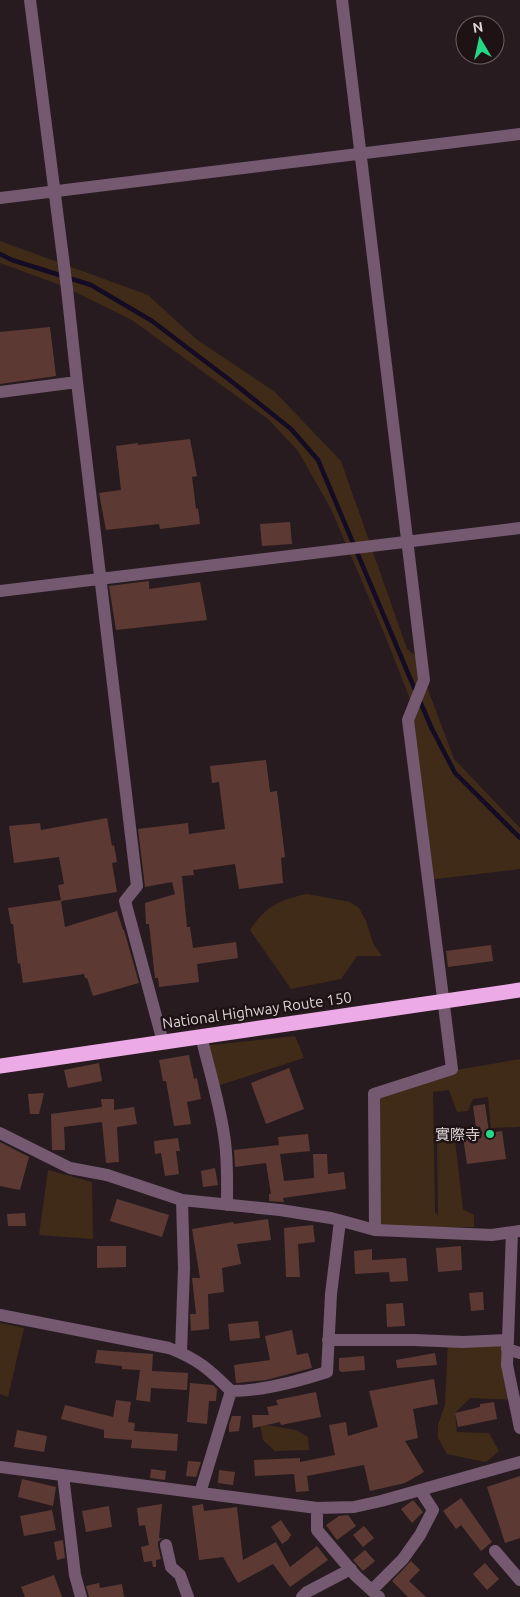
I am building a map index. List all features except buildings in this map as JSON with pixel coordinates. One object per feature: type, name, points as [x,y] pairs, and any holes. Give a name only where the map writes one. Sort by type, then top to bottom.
[{"type":"highway","name":"National Highway Route 150","points":[[0,1066],[520,990]]},
{"type":"street","points":[[30,0],[67,289],[137,886],[125,901],[163,1042]]},
{"type":"street","points":[[342,0],[424,680],[408,720],[452,1069],[374,1094],[375,1230]]},
{"type":"street","points":[[0,198],[520,134]]},
{"type":"street","points":[[0,392],[77,382]]},
{"type":"street","points":[[0,590],[520,528]]},
{"type":"street","points":[[200,1036],[224,1134],[227,1165],[227,1205]]},
{"type":"street","points":[[0,1133],[70,1168],[107,1175],[182,1200],[280,1210],[340,1221],[375,1230],[492,1235],[516,1231],[507,1365],[520,1428]]},
{"type":"street","points":[[181,1352],[184,1268],[182,1200]]},
{"type":"street","points":[[0,1315],[169,1348],[190,1356],[209,1369],[231,1391],[297,1381],[326,1372],[331,1294],[340,1221]]},
{"type":"street","points":[[328,1340],[414,1340],[507,1344],[520,1353]]},
{"type":"street","points":[[200,1493],[231,1391]]},
{"type":"street","points":[[0,1467],[317,1508],[354,1507],[381,1502],[520,1462]]},
{"type":"street","points":[[64,1475],[75,1576],[80,1597]]},
{"type":"street","points":[[317,1508],[317,1530],[375,1594],[420,1534],[433,1510],[420,1490]]},
{"type":"street","points":[[166,1545],[170,1567],[180,1575],[188,1597]]},
{"type":"street","points":[[496,1552],[520,1580]]},
{"type":"street","points":[[302,1597],[307,1592],[351,1569]]},
{"type":"shaded area","points":[[0,241],[148,295],[196,339],[275,392],[341,461],[407,649],[415,655],[454,759],[520,828],[520,869],[428,880],[410,699],[331,509],[298,451],[268,419],[132,320],[63,286],[0,263]]},
{"type":"shaded area","points":[[307,894],[350,902],[359,908],[366,921],[373,943],[382,956],[357,956],[341,979],[291,989],[250,930],[262,915],[274,905]]},
{"type":"shaded area","points":[[295,1036],[304,1058],[214,1087],[203,1046]]},
{"type":"shaded area","points":[[520,1059],[519,1127],[491,1128],[488,1097],[473,1099],[468,1111],[457,1112],[449,1090],[433,1092],[435,1212],[438,1216],[437,1137],[455,1140],[463,1209],[474,1215],[474,1227],[379,1230],[374,1094],[445,1072]]},
{"type":"shaded area","points":[[48,1170],[92,1182],[93,1239],[39,1235]]},
{"type":"shaded area","points":[[0,1323],[24,1328],[8,1397],[0,1394]]},
{"type":"shaded area","points":[[448,1341],[507,1345],[514,1400],[470,1398],[455,1413],[457,1432],[489,1433],[499,1451],[486,1462],[447,1454],[438,1438],[438,1425],[445,1405]]},
{"type":"shaded area","points":[[260,1424],[296,1430],[308,1437],[309,1450],[275,1451],[263,1440]]},
{"type":"waterway","points":[[0,254],[12,260],[91,285],[152,321],[291,429],[318,460],[416,692]]},
{"type":"waterway","points":[[419,699],[455,773],[520,838]]},
{"type":"place","name":"實際寺","points":[[490,1134]]}]
